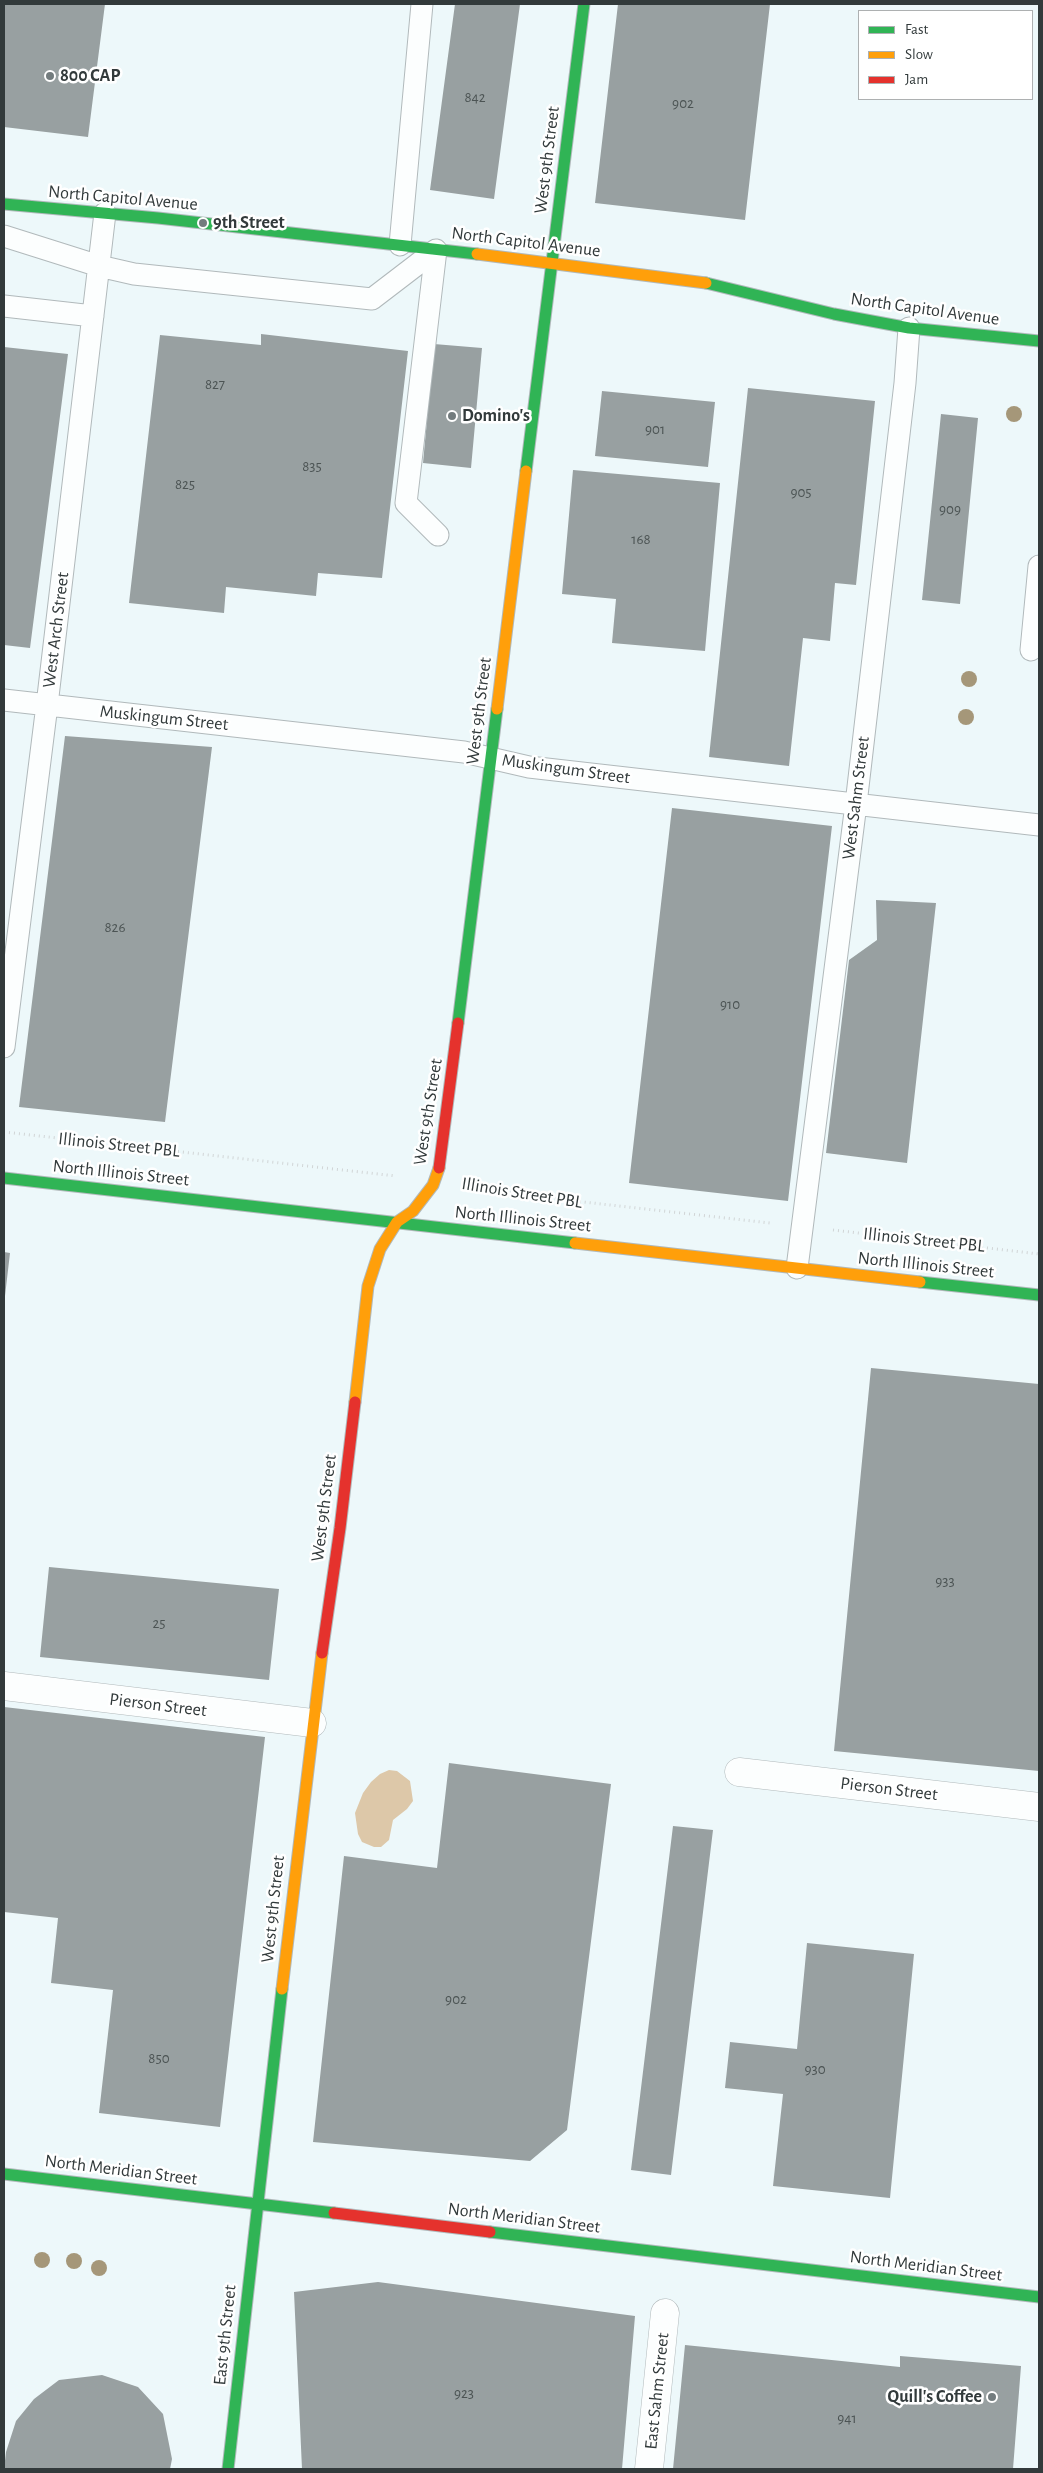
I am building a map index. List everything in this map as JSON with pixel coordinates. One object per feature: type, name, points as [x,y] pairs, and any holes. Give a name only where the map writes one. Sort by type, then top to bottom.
[{"type":"main road","name":"West 9th Street","points":[[258,2204],[312,1723],[340,1528],[368,1286],[380,1249],[397,1222],[413,1211],[435,1180],[444,1147],[584,4]]},
{"type":"main road","name":"North Capitol Avenue","points":[[4,204],[400,245],[717,284],[834,314],[909,328],[1039,342]]},
{"type":"main road","name":"North Illinois Street","points":[[4,1178],[1039,1295]]},
{"type":"main road","name":"North Meridian Street","points":[[4,2174],[1039,2297]]},
{"type":"main road","name":"East 9th Street","points":[[228,2469],[258,2204]]},
{"type":"street","name":"Pierson Street","points":[[4,1686],[312,1723]]},
{"type":"street","name":"Pierson Street","points":[[739,1772],[1039,1807]]},
{"type":"street","name":"East Sahm Street","points":[[649,2469],[665,2313]]},
{"type":"lane","points":[[400,245],[422,4]]},
{"type":"lane","name":"West Arch Street","points":[[4,1047],[48,705],[105,213]]},
{"type":"lane","points":[[4,236],[99,266],[134,274],[372,299],[436,250]]},
{"type":"lane","points":[[436,250],[406,503],[438,535]]},
{"type":"lane","points":[[4,306],[93,316]]},
{"type":"lane","name":"West Sahm Street","points":[[797,1268],[856,804],[905,383],[909,328]]},
{"type":"lane","points":[[1031,650],[1039,566]]},
{"type":"lane","name":"Muskingum Street","points":[[4,700],[464,752],[529,767],[1039,824]]},
{"type":"path","name":"Illinois Street PBL","points":[[4,1132],[435,1180],[548,1198],[1039,1254]]},
{"type":"shaded area","points":[[389,1770],[397,1771],[410,1781],[413,1801],[407,1809],[393,1820],[389,1840],[381,1847],[374,1847],[362,1842],[358,1834],[355,1813],[363,1793],[371,1782],[380,1774]]},
{"type":"building","name":"800 CAP","points":[[4,4],[105,4],[88,137],[4,127]]},
{"type":"building","points":[[455,4],[520,4],[494,199],[430,190]]},
{"type":"building","points":[[618,4],[770,4],[745,220],[595,203]]},
{"type":"building","points":[[261,334],[408,351],[382,578],[318,573],[316,596],[226,587],[224,613],[129,603],[160,335],[261,345]]},
{"type":"building","points":[[434,344],[482,348],[471,468],[423,463]]},
{"type":"building","points":[[4,347],[68,354],[30,648],[4,645]]},
{"type":"building","points":[[748,388],[875,401],[856,585],[835,583],[830,641],[803,638],[789,766],[709,757]]},
{"type":"building","points":[[602,391],[715,402],[708,467],[595,456]]},
{"type":"building","points":[[941,414],[978,418],[960,604],[922,600]]},
{"type":"building","points":[[573,470],[720,483],[705,651],[612,643],[616,599],[562,594]]},
{"type":"building","points":[[65,736],[212,747],[165,1122],[19,1107]]},
{"type":"building","points":[[672,808],[832,826],[788,1201],[629,1183]]},
{"type":"building","points":[[876,900],[936,903],[907,1163],[826,1153],[849,960],[877,940]]},
{"type":"building","points":[[4,1252],[10,1253],[5,1296],[4,1296]]},
{"type":"building","points":[[871,1368],[1039,1384],[1039,1771],[834,1751]]},
{"type":"building","points":[[49,1567],[279,1589],[269,1680],[40,1657]]},
{"type":"building","points":[[4,1707],[265,1737],[220,2127],[99,2113],[113,1990],[51,1983],[58,1918],[4,1912]]},
{"type":"building","points":[[449,1763],[611,1784],[567,2130],[530,2161],[313,2142],[344,1856],[437,1868]]},
{"type":"building","points":[[673,1826],[713,1830],[671,2175],[631,2170]]},
{"type":"building","points":[[807,1943],[914,1954],[890,2198],[773,2186],[783,2094],[725,2088],[730,2042],[797,2049]]},
{"type":"building","points":[[378,2282],[635,2316],[622,2469],[302,2469],[294,2292]]},
{"type":"building","points":[[685,2345],[900,2367],[900,2356],[1021,2366],[1013,2469],[673,2469]]},
{"type":"building","points":[[102,2375],[138,2387],[163,2414],[172,2459],[170,2469],[4,2469],[6,2452],[16,2421],[34,2399],[59,2380]]},
{"type":"traffic: fast","points":[[526,471],[584,4]]},
{"type":"traffic: fast","points":[[4,204],[158,218],[477,254]]},
{"type":"traffic: fast","points":[[706,283],[834,314],[909,328],[1039,341]]},
{"type":"traffic: fast","points":[[458,1023],[497,709]]},
{"type":"traffic: fast","points":[[4,1178],[575,1243]]},
{"type":"traffic: fast","points":[[920,1282],[1039,1295]]},
{"type":"traffic: fast","points":[[228,2469],[282,1989]]},
{"type":"traffic: fast","points":[[4,2174],[334,2213]]},
{"type":"traffic: fast","points":[[490,2232],[1039,2297]]},
{"type":"traffic: slow","points":[[477,254],[706,283]]},
{"type":"traffic: slow","points":[[497,709],[526,471]]},
{"type":"traffic: slow","points":[[355,1402],[368,1286],[380,1249],[397,1222],[413,1211],[433,1185],[439,1168]]},
{"type":"traffic: slow","points":[[575,1243],[920,1282]]},
{"type":"traffic: slow","points":[[282,1989],[322,1653]]},
{"type":"traffic: jam","points":[[439,1168],[458,1023]]},
{"type":"traffic: jam","points":[[322,1653],[340,1528],[355,1402]]},
{"type":"traffic: jam","points":[[334,2213],[490,2232]]},
{"type":"place","name":"800 CAP","points":[[50,76]]},
{"type":"place","name":"9th Street","points":[[203,223]]},
{"type":"place","name":"Domino's","points":[[452,416]]},
{"type":"place","name":"Quill's Coffee","points":[[992,2397]]}]
